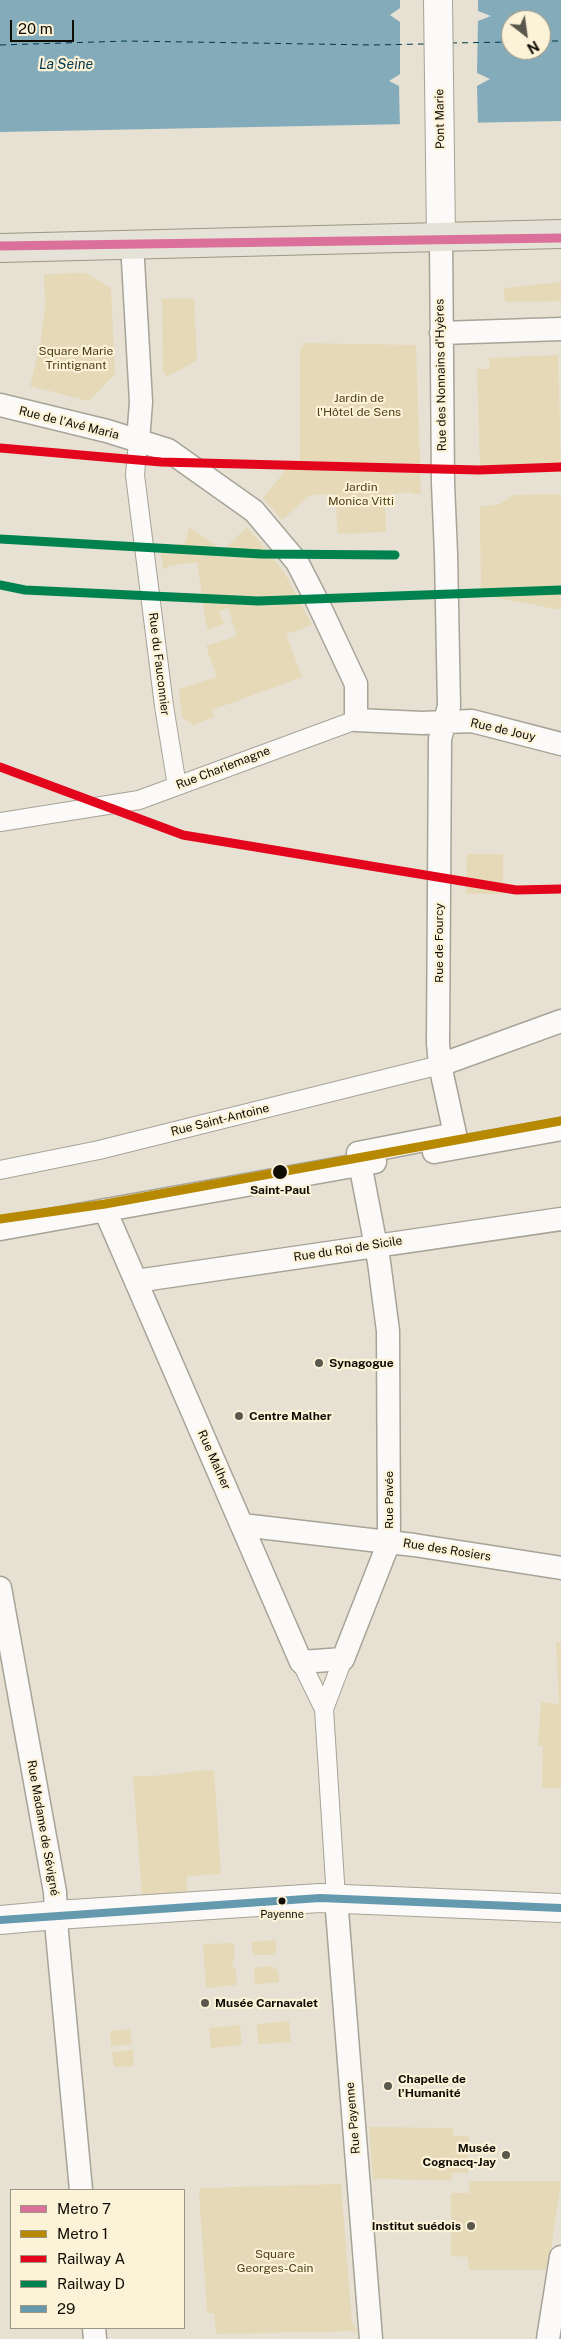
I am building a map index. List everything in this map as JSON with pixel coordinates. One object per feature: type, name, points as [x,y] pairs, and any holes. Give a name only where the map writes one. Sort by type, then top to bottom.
[{"type":"main road","points":[[0,248],[132,243],[561,234]]},
{"type":"street","name":"Pont Marie","points":[[438,0],[441,238]]},
{"type":"street","name":"Rue des Nonnains d'Hyères","points":[[441,238],[441,333],[449,706],[445,721]]},
{"type":"street","name":"Rue du Fauconnier","points":[[132,243],[141,402],[135,475],[165,715],[176,786]]},
{"type":"street","points":[[441,333],[561,329]]},
{"type":"street","name":"Rue de l'Avé Maria","points":[[0,405],[107,431],[168,450],[254,511],[297,562],[356,684],[356,720]]},
{"type":"street","name":"Rue Charlemagne","points":[[0,822],[139,800],[210,772],[356,720],[422,723],[445,721]]},
{"type":"street","name":"Rue de Jouy","points":[[445,721],[472,721],[561,744]]},
{"type":"street","name":"Rue de Fourcy","points":[[360,1159],[455,1134],[440,1064],[438,1043],[440,739],[445,721]]},
{"type":"street","points":[[440,1064],[561,1021]]},
{"type":"street","name":"Rue Saint-Antoine","points":[[0,1170],[99,1150],[440,1064]]},
{"type":"street","points":[[0,1229],[360,1159],[561,1129]]},
{"type":"street","name":"Rue Pavée","points":[[336,1898],[324,1709],[389,1542],[388,1331],[379,1262],[360,1159]]},
{"type":"street","name":"Rue Malher","points":[[105,1210],[301,1662],[324,1709]]},
{"type":"street","name":"Rue du Roi de Sicile","points":[[136,1282],[375,1245],[561,1219]]},
{"type":"street","name":"Rue des Rosiers","points":[[242,1525],[389,1542],[561,1568]]},
{"type":"street","name":"Rue Madame de Sévigné","points":[[0,1588],[54,1887],[81,2189]]},
{"type":"street","points":[[301,1662],[343,1659]]},
{"type":"street","points":[[0,1920],[336,1898],[561,1908]]},
{"type":"street","name":"Rue Payenne","points":[[336,1898],[371,2339]]},
{"type":"street","points":[[548,2339],[561,2257]]},
{"type":"green space","name":"Square Marie Trintignant","points":[[86,273],[111,288],[115,374],[89,401],[30,386],[40,346],[45,305],[44,274]]},
{"type":"green space","points":[[561,282],[561,301],[505,302],[504,288]]},
{"type":"green space","points":[[194,298],[197,360],[166,376],[163,371],[162,299]]},
{"type":"green space","name":"Jardin de l'Hôtel de Sens","points":[[300,343],[416,345],[421,494],[413,494],[412,492],[385,495],[386,532],[338,534],[335,494],[310,495],[282,520],[263,498],[285,471],[286,460],[300,461],[300,349],[304,345]]},
{"type":"green space","points":[[558,355],[561,466],[480,468],[477,369],[490,369],[489,358]]},
{"type":"green space","points":[[561,494],[561,610],[481,595],[480,506],[498,505],[514,495]]},
{"type":"green space","points":[[189,527],[223,550],[247,527],[284,572],[312,625],[286,634],[302,677],[212,710],[214,717],[193,725],[182,717],[179,689],[217,677],[206,646],[237,636],[228,608],[219,611],[224,624],[207,630],[197,562],[170,566],[164,570],[160,553],[180,549],[179,544],[185,543]]},
{"type":"green space","points":[[467,854],[503,854],[503,894],[466,894]]},
{"type":"green space","points":[[556,1641],[561,1643],[561,1788],[542,1788],[543,1746],[538,1745],[541,1702],[559,1704]]},
{"type":"green space","points":[[214,1770],[221,1874],[187,1876],[187,1893],[142,1896],[133,1776],[152,1776]]},
{"type":"green space","points":[[276,1940],[276,1951],[272,1955],[254,1955],[251,1942]]},
{"type":"green space","points":[[234,1943],[235,1955],[232,1963],[236,1972],[237,1985],[206,1988],[203,1944]]},
{"type":"green space","points":[[272,1966],[278,1971],[279,1982],[255,1984],[254,1968]]},
{"type":"green space","points":[[289,2021],[291,2042],[258,2044],[257,2024]]},
{"type":"green space","points":[[240,2025],[242,2045],[211,2048],[209,2028]]},
{"type":"green space","points":[[130,2029],[132,2044],[111,2046],[110,2031]]},
{"type":"green space","points":[[133,2050],[134,2066],[114,2067],[112,2052]]},
{"type":"green space","points":[[369,2127],[453,2128],[453,2136],[469,2136],[468,2173],[452,2173],[452,2180],[373,2179]]},
{"type":"green space","points":[[469,2181],[561,2181],[548,2270],[469,2270],[468,2257],[451,2256],[451,2193],[469,2193]]},
{"type":"green space","name":"Square Georges-Cain","points":[[341,2184],[352,2323],[358,2331],[216,2334],[214,2313],[207,2313],[199,2191],[201,2188]]},
{"type":"water","name":"La Seine","points":[[0,0],[561,0],[561,121],[0,132]]},
{"type":"pier","points":[[400,0],[478,0],[478,11],[491,16],[478,21],[477,73],[490,79],[477,86],[478,126],[400,128],[399,86],[389,81],[400,74],[400,22],[390,15],[400,8]]},
{"type":"ferry route","points":[[0,45],[127,41],[373,45],[424,44]]},
{"type":"ferry route","points":[[551,41],[561,41]]},
{"type":"ferry route","points":[[451,43],[501,42]]},
{"type":"metro line","name":"7","points":[[0,246],[561,238]]},
{"type":"metro line","name":"1","points":[[0,1219],[105,1204],[561,1121]]},
{"type":"rail line","name":"A","points":[[0,448],[161,462],[479,470],[561,467]]},
{"type":"rail line","name":"D","points":[[0,539],[261,554],[395,555]]},
{"type":"rail line","name":"D","points":[[0,585],[25,590],[258,601],[561,590]]},
{"type":"rail line","name":"A","points":[[0,767],[183,835],[516,890],[561,889]]},
{"type":"transit line","name":"29","points":[[0,1920],[320,1898],[561,1908]]},
{"type":"place","name":"Saint-Paul","points":[[280,1172]]},
{"type":"place","name":"Synagogue","points":[[319,1363]]},
{"type":"place","name":"Centre Malher","points":[[239,1416]]},
{"type":"place","name":"Payenne","points":[[282,1901]]},
{"type":"place","name":"Musée Carnavalet","points":[[205,2003]]},
{"type":"place","name":"Chapelle de l'Humanité","points":[[388,2086]]},
{"type":"place","name":"Musée Cognacq-Jay","points":[[506,2155]]},
{"type":"place","name":"Institut suédois","points":[[471,2226]]},
{"type":"park label","name":"Jardin Monica Vitti","points":[[361,494]]}]
